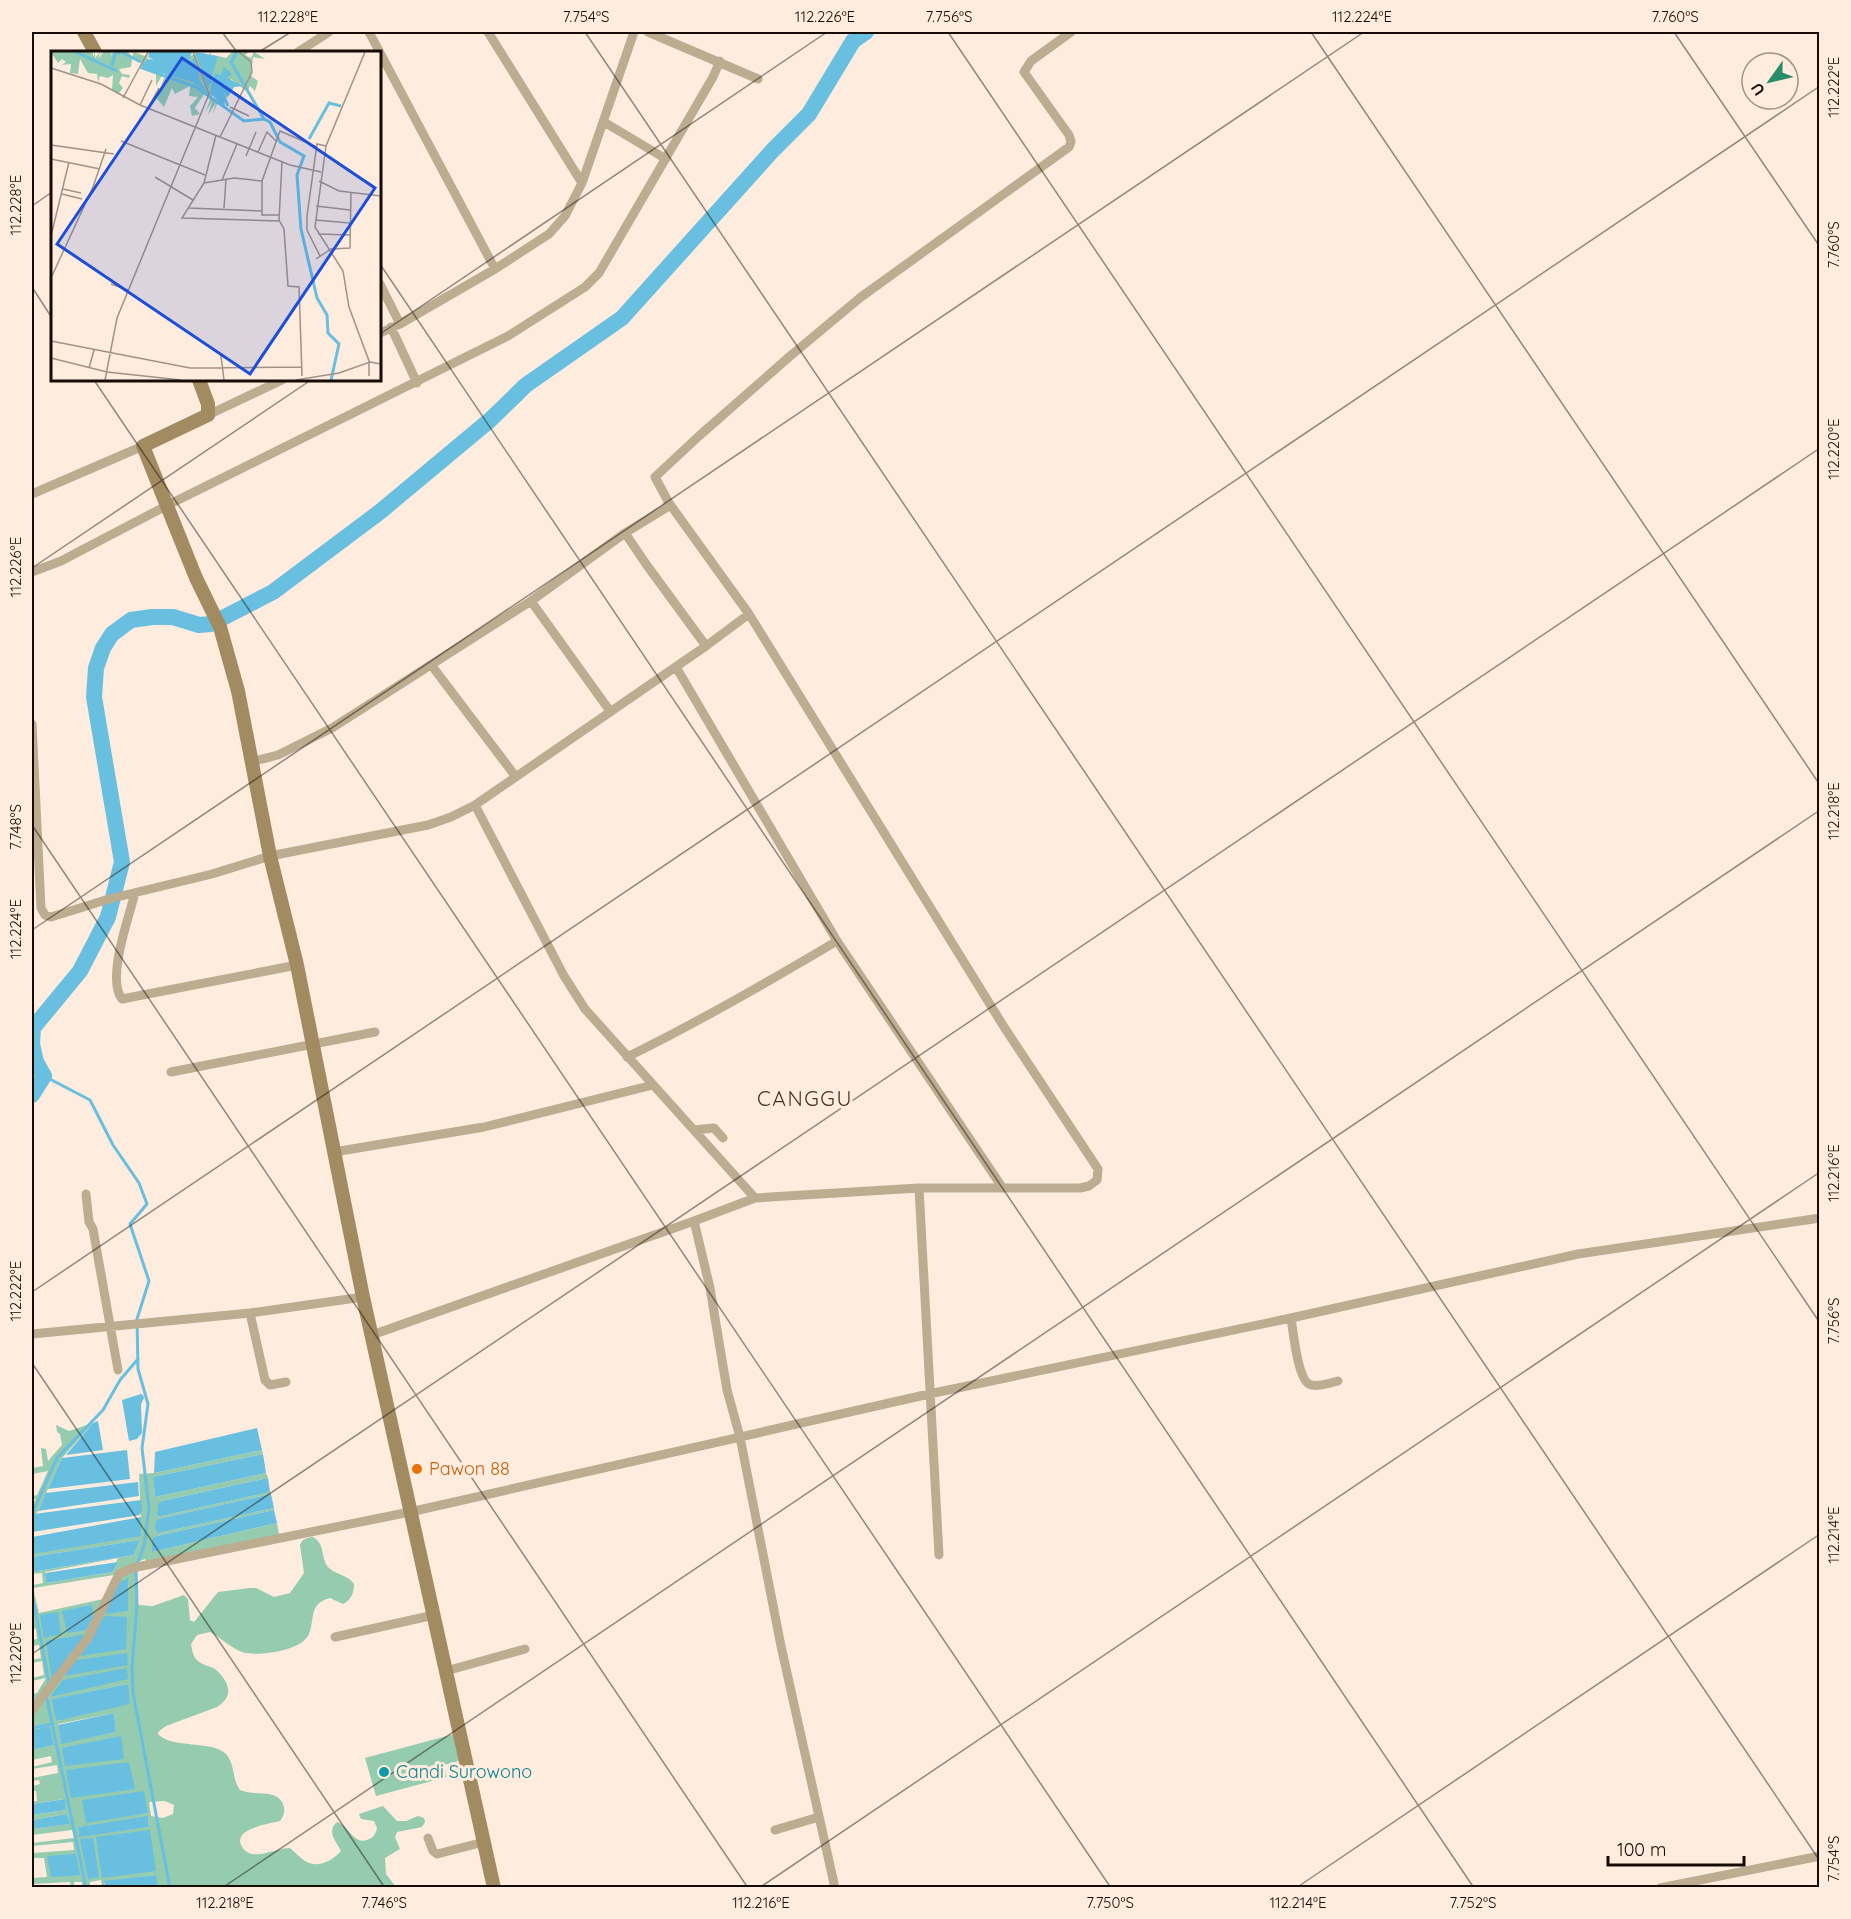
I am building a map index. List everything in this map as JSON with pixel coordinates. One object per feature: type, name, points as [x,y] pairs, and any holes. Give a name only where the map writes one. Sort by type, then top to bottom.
[{"type":"street","points":[[84,32],[94,51]]},
{"type":"street","points":[[300,51],[329,32]]},
{"type":"street","points":[[369,32],[379,51]]},
{"type":"street","points":[[488,32],[582,183]]},
{"type":"street","points":[[381,332],[495,269],[549,234],[565,216],[582,183],[634,32]]},
{"type":"street","points":[[648,32],[758,79]]},
{"type":"street","points":[[372,1335],[755,1198],[919,1188],[1080,1188],[1089,1186],[1097,1180],[1098,1169],[1005,1027],[749,614],[669,503],[655,477],[789,357],[861,297],[1069,147],[1070,135],[1024,72],[1030,61],[1071,32]]},
{"type":"street","points":[[381,55],[495,269]]},
{"type":"street","points":[[32,572],[70,556],[166,506],[417,383],[508,336],[585,287],[599,273],[713,77],[720,61]]},
{"type":"street","points":[[604,122],[666,159]]},
{"type":"street","points":[[381,287],[417,383]]},
{"type":"street","points":[[199,381],[210,408],[208,415]]},
{"type":"street","points":[[32,494],[143,446],[280,381]]},
{"type":"street","points":[[143,446],[166,506],[220,627],[238,691],[270,856],[297,965],[363,1297],[494,1887]]},
{"type":"street","points":[[251,762],[278,755],[332,728],[531,602],[625,533],[666,508],[669,503]]},
{"type":"street","points":[[625,533],[706,646]]},
{"type":"street","points":[[531,602],[610,711]]},
{"type":"street","points":[[32,724],[41,908],[45,915],[56,916],[109,899],[212,874],[270,856],[428,825],[451,817],[475,805],[749,614]]},
{"type":"street","points":[[432,666],[516,777]]},
{"type":"street","points":[[676,667],[837,941],[1002,1187]]},
{"type":"street","points":[[475,805],[564,976],[585,1010],[755,1198]]},
{"type":"street","points":[[133,893],[116,972],[116,990],[122,999],[297,965]]},
{"type":"street","points":[[627,1057],[666,1038],[837,941]]},
{"type":"street","points":[[171,1072],[375,1032]]},
{"type":"street","points":[[334,1152],[484,1127],[653,1085]]},
{"type":"street","points":[[694,1130],[712,1127],[723,1138]]},
{"type":"street","points":[[919,1188],[939,1555]]},
{"type":"street","points":[[86,1194],[89,1222],[93,1229],[118,1370]]},
{"type":"street","points":[[32,1710],[88,1638],[118,1576],[123,1571],[135,1567],[410,1512],[929,1394],[1291,1318],[1578,1254],[1820,1218]]},
{"type":"street","points":[[694,1221],[710,1288],[727,1390],[740,1437],[781,1646],[835,1887]]},
{"type":"street","points":[[32,1334],[250,1313],[363,1297]]},
{"type":"street","points":[[250,1313],[265,1380],[270,1385],[286,1382]]},
{"type":"street","points":[[1291,1318],[1301,1372],[1305,1381],[1313,1385],[1338,1382]]},
{"type":"street","points":[[335,1637],[434,1615]]},
{"type":"street","points":[[446,1671],[525,1648]]},
{"type":"street","points":[[775,1830],[819,1817]]},
{"type":"street","points":[[428,1838],[433,1851],[437,1854],[484,1842]]},
{"type":"street","points":[[1660,1887],[1696,1884],[1820,1856]]},
{"type":"green space","points":[[93,1423],[62,1458],[32,1520],[32,1506],[36,1499],[32,1499],[32,1496],[37,1495],[48,1471],[32,1474],[32,1468],[43,1466],[41,1448],[46,1449],[48,1461],[62,1445],[56,1425],[69,1431]]},
{"type":"green space","points":[[262,1450],[263,1454],[153,1477],[155,1497],[266,1473],[268,1478],[162,1501],[157,1517],[270,1492],[271,1494],[158,1519],[158,1533],[274,1508],[274,1510],[157,1536],[152,1552],[277,1523],[280,1540],[148,1566],[145,1559],[137,1562],[135,1576],[137,1605],[153,1606],[184,1595],[188,1599],[190,1620],[194,1622],[218,1592],[256,1588],[274,1597],[290,1593],[304,1573],[300,1545],[307,1538],[313,1537],[320,1544],[329,1568],[348,1578],[354,1584],[352,1596],[343,1604],[330,1598],[318,1604],[308,1636],[296,1646],[287,1649],[257,1654],[242,1652],[210,1632],[197,1635],[191,1644],[196,1659],[215,1669],[224,1678],[228,1693],[223,1703],[217,1707],[166,1726],[158,1734],[164,1739],[220,1750],[229,1758],[240,1790],[272,1795],[281,1801],[284,1811],[280,1821],[247,1831],[240,1839],[244,1850],[250,1854],[290,1848],[306,1862],[322,1864],[341,1851],[332,1833],[337,1822],[355,1838],[364,1841],[373,1836],[377,1828],[374,1821],[361,1819],[359,1814],[383,1806],[397,1821],[406,1821],[418,1816],[424,1818],[425,1822],[422,1827],[397,1832],[395,1837],[400,1849],[385,1858],[386,1874],[396,1887],[158,1887],[155,1875],[104,1882],[105,1887],[102,1887],[101,1880],[90,1882],[90,1887],[82,1887],[82,1882],[74,1882],[74,1888],[71,1887],[70,1882],[32,1884],[32,1878],[47,1877],[44,1858],[32,1858],[32,1853],[74,1850],[73,1842],[32,1846],[32,1843],[74,1838],[72,1830],[32,1835],[32,1829],[69,1824],[67,1814],[32,1820],[32,1815],[66,1810],[64,1799],[32,1804],[37,1801],[36,1791],[32,1791],[32,1786],[40,1784],[39,1780],[32,1781],[32,1778],[58,1773],[57,1765],[32,1769],[32,1767],[52,1762],[51,1756],[32,1760],[32,1750],[54,1745],[50,1726],[32,1730],[32,1694],[37,1693],[46,1678],[32,1681],[32,1678],[44,1675],[42,1661],[32,1663],[32,1660],[41,1658],[39,1645],[32,1646],[32,1640],[37,1639],[36,1629],[32,1629],[32,1578],[33,1585],[43,1583],[42,1573],[32,1574],[32,1572],[134,1555],[140,1540],[32,1557],[32,1554],[141,1518],[139,1474],[154,1473]],"holes":[[[118,1558],[112,1572],[46,1583],[45,1572]],[[114,1575],[103,1599],[39,1613],[33,1588]],[[128,1684],[57,1721],[53,1699]],[[114,1713],[116,1732],[61,1743],[58,1724]],[[143,1791],[147,1813],[85,1822]],[[165,1801],[174,1805],[173,1814],[163,1818],[151,1816],[149,1802]],[[148,1817],[149,1827],[79,1836],[78,1827]]]},
{"type":"green space","points":[[458,1733],[465,1759],[444,1765],[447,1777],[376,1796],[365,1758]]},
{"type":"water","points":[[141,1394],[144,1398],[141,1404],[142,1433],[137,1439],[129,1441],[122,1400]]},
{"type":"water","points":[[98,1421],[103,1450],[66,1455],[93,1423]]},
{"type":"water","points":[[257,1428],[262,1450],[154,1473],[155,1452]]},
{"type":"water","points":[[127,1450],[130,1479],[48,1489],[62,1458]]},
{"type":"water","points":[[263,1454],[266,1473],[155,1497],[153,1477]]},
{"type":"water","points":[[268,1478],[270,1492],[157,1517],[158,1504],[162,1501]]},
{"type":"water","points":[[138,1482],[139,1496],[38,1511],[46,1493]]},
{"type":"water","points":[[271,1494],[274,1508],[158,1533],[155,1528],[158,1519]]},
{"type":"water","points":[[141,1500],[140,1515],[32,1532],[34,1514]]},
{"type":"water","points":[[274,1510],[277,1523],[152,1552],[152,1539],[157,1536]]},
{"type":"water","points":[[141,1517],[141,1536],[32,1554],[32,1537]]},
{"type":"water","points":[[140,1540],[134,1555],[32,1572],[32,1557]]},
{"type":"water","points":[[118,1562],[112,1572],[46,1583],[45,1573]]},
{"type":"water","points":[[128,1578],[128,1611],[105,1614],[119,1583]]},
{"type":"water","points":[[92,1605],[93,1617],[86,1630],[67,1633],[62,1611]]},
{"type":"water","points":[[58,1612],[61,1634],[44,1638],[40,1615]]},
{"type":"water","points":[[104,1616],[127,1617],[126,1649],[80,1656]]},
{"type":"water","points":[[86,1634],[52,1680],[46,1641]]},
{"type":"water","points":[[127,1653],[128,1665],[64,1676],[77,1660]]},
{"type":"water","points":[[127,1668],[128,1679],[50,1697],[63,1680]]},
{"type":"water","points":[[128,1684],[130,1704],[56,1721],[52,1699]]},
{"type":"water","points":[[114,1713],[116,1732],[61,1744],[58,1725]]},
{"type":"water","points":[[50,1726],[54,1745],[32,1750],[32,1730]]},
{"type":"water","points":[[121,1736],[124,1759],[65,1766],[62,1748]]},
{"type":"water","points":[[129,1762],[135,1789],[71,1798],[66,1770]]},
{"type":"water","points":[[144,1791],[148,1813],[86,1823],[82,1800]]},
{"type":"water","points":[[65,1799],[66,1810],[32,1815],[32,1804]]},
{"type":"water","points":[[67,1814],[70,1824],[32,1829],[32,1820]]},
{"type":"water","points":[[148,1816],[149,1827],[79,1837],[78,1827]]},
{"type":"water","points":[[150,1830],[156,1871],[102,1878],[96,1837]]},
{"type":"water","points":[[93,1838],[99,1877],[88,1879],[80,1839]]},
{"type":"water","points":[[76,1854],[80,1875],[51,1877],[47,1856]]},
{"type":"water","points":[[156,1875],[158,1887],[105,1887],[104,1881]]},
{"type":"waterway","points":[[32,1095],[44,1076],[36,1062],[32,1044],[33,1028],[80,971],[108,917],[122,862],[94,697],[96,668],[103,648],[112,634],[131,620],[152,617],[173,617],[199,625],[211,624],[273,592],[381,511],[490,420],[526,385],[622,318],[773,150],[809,114],[853,41],[866,32]]},
{"type":"waterway","points":[[44,1076],[90,1100],[113,1145],[139,1183],[147,1204],[130,1224],[149,1281],[137,1319],[138,1369],[148,1404],[142,1448],[149,1508],[144,1546],[137,1564]]},
{"type":"waterway","points":[[32,1514],[57,1458],[103,1410],[120,1380],[138,1359]]},
{"type":"waterway","points":[[136,1570],[137,1605],[132,1667],[133,1693],[170,1888]]},
{"type":"waterway","points":[[32,1593],[49,1683]]},
{"type":"waterway","points":[[47,1699],[86,1888]]},
{"type":"waterway","points":[[32,1728],[53,1724]]},
{"type":"place","name":"Pawon 88","points":[[417,1469]]},
{"type":"place","name":"Candi Surowono","points":[[384,1772]]},
{"type":"district","name":"CANGGU","points":[[805,1099]]}]
